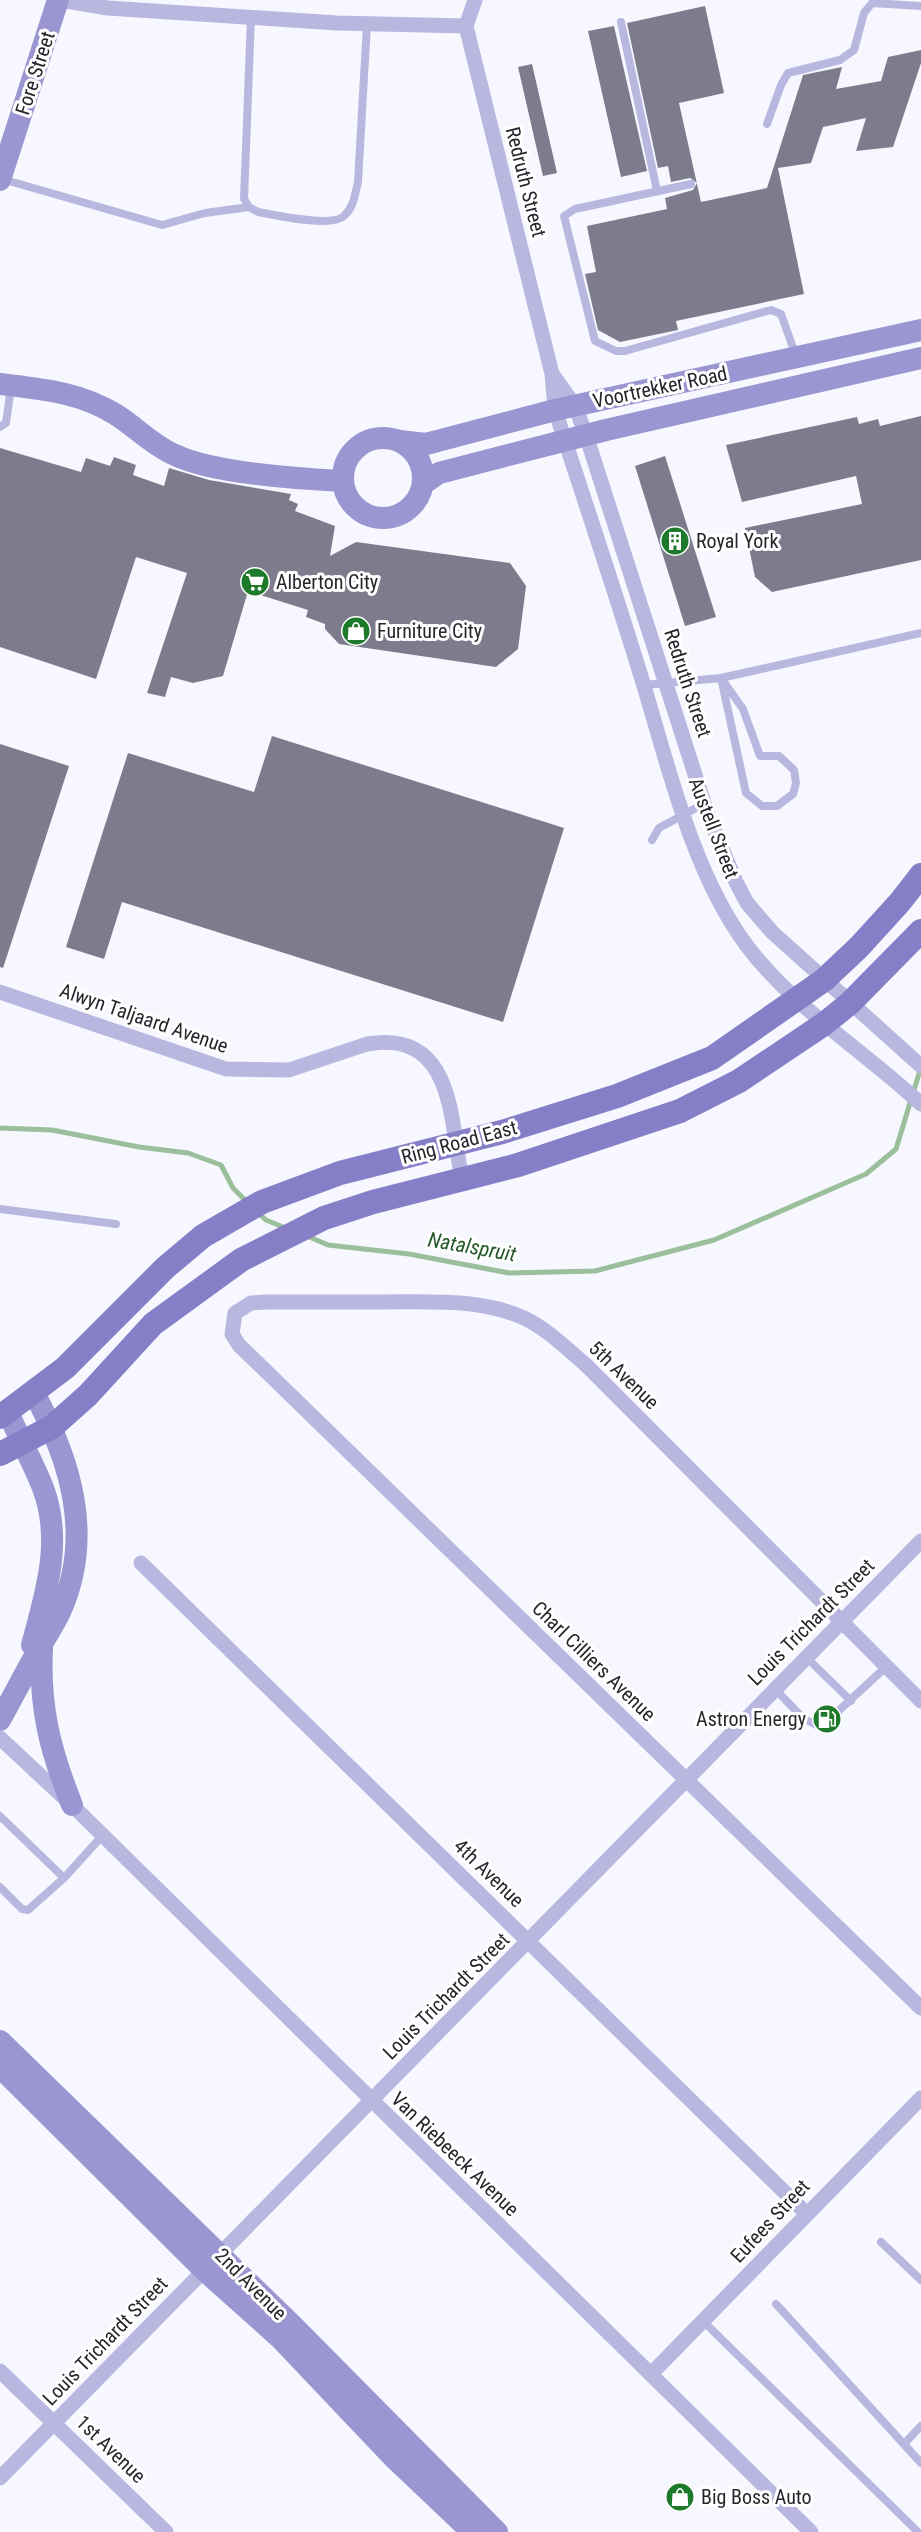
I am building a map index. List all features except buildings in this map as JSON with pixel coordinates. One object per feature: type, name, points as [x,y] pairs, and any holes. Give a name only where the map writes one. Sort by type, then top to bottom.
[{"type":"main road","name":"Fore Street","points":[[0,179],[4,153],[59,0]]},
{"type":"main road","name":"Voortrekker Road","points":[[400,441],[426,444],[565,408],[921,330]]},
{"type":"main road","name":"Voortrekker Road","points":[[423,484],[439,473],[576,438],[921,358]]},
{"type":"main road","points":[[790,359],[791,387]]},
{"type":"main road","points":[[6,385],[72,394],[87,400],[113,413],[151,442],[192,462],[303,478],[343,481]]},
{"type":"main road","points":[[384,438],[400,441],[413,452],[422,467],[423,484],[417,499],[405,511],[390,518],[373,517],[358,510],[348,497],[343,481],[346,464],[354,450],[368,441],[384,438]]},
{"type":"main road","name":"Ring Road East","points":[[4,1414],[65,1368],[165,1268],[203,1236],[262,1202],[340,1173],[455,1145],[617,1096],[712,1058],[797,1001],[824,980],[859,947],[900,902],[921,874]]},
{"type":"main road","name":"Ring Road East","points":[[10,1449],[52,1426],[88,1395],[153,1324],[241,1260],[324,1218],[373,1202],[518,1166],[681,1111],[739,1081],[824,1024],[850,1003],[921,931]]},
{"type":"main road","points":[[0,1720],[60,1613],[71,1585],[77,1557],[78,1524],[72,1484],[52,1426],[34,1393]]},
{"type":"main road","points":[[4,1414],[10,1449],[46,1496],[51,1515],[53,1554],[46,1592],[24,1676]]},
{"type":"main road","points":[[42,1644],[40,1683],[45,1721],[53,1759],[72,1804]]},
{"type":"main road","name":"2nd Avenue","points":[[0,2041],[212,2262],[280,2338],[392,2456],[472,2532]]},
{"type":"main road","name":"2nd Avenue","points":[[0,2067],[212,2262],[497,2532]]},
{"type":"street","points":[[59,0],[108,8],[367,24],[466,26],[475,0]]},
{"type":"street","name":"Redruth Street","points":[[466,26],[552,374],[664,682],[724,860],[747,903],[772,932],[921,1066]]},
{"type":"street","name":"Austell Street","points":[[565,408],[576,438],[644,686],[683,813],[706,870],[736,930],[770,974],[797,1001],[881,1067],[921,1104]]},
{"type":"street","name":"Alwyn Taljaard Avenue","points":[[0,992],[226,1069],[289,1070],[367,1044],[380,1042],[405,1045],[422,1053],[435,1065],[452,1108],[455,1145],[462,1180]]},
{"type":"street","name":"5th Avenue","points":[[238,1345],[232,1334],[235,1313],[243,1306],[259,1303],[461,1304],[501,1310],[524,1318],[545,1330],[586,1365],[921,1701]]},
{"type":"street","name":"Charl Cilliers Avenue","points":[[238,1345],[921,2008]]},
{"type":"street","name":"Louis Trichardt Street","points":[[0,2478],[530,1942],[686,1779],[921,1541]]},
{"type":"street","name":"4th Avenue","points":[[141,1563],[806,2213]]},
{"type":"street","name":"Van Riebeeck Avenue","points":[[0,1738],[72,1804],[811,2532]]},
{"type":"street","name":"Eufees Street","points":[[651,2374],[921,2098]]},
{"type":"street","name":"1st Avenue","points":[[0,2371],[166,2532]]},
{"type":"lane","points":[[767,124],[781,85],[788,73],[840,60],[854,50],[864,13],[872,3],[921,6]]},
{"type":"lane","points":[[251,17],[244,199],[249,207],[258,212],[328,222],[343,218],[352,206],[358,182],[367,24]]},
{"type":"lane","points":[[621,22],[657,191]]},
{"type":"lane","points":[[0,179],[162,225],[205,213],[249,207]]},
{"type":"lane","points":[[691,184],[574,209],[564,216],[595,341],[615,351],[625,351],[771,310],[781,314],[790,359]]},
{"type":"lane","points":[[0,426],[6,423],[6,385]]},
{"type":"lane","points":[[644,686],[664,682],[721,678],[921,633]]},
{"type":"lane","points":[[721,678],[743,709],[760,756],[779,756],[794,770],[796,783],[793,794],[777,806],[762,806],[746,793],[721,678]]},
{"type":"lane","points":[[652,840],[659,828],[705,803]]},
{"type":"lane","points":[[0,1209],[116,1224]]},
{"type":"lane","points":[[806,1657],[851,1701]]},
{"type":"lane","points":[[775,1689],[804,1719],[818,1727],[824,1726],[887,1666]]},
{"type":"lane","points":[[0,1816],[64,1878]]},
{"type":"lane","points":[[0,1887],[22,1909],[28,1910],[64,1878],[103,1835]]},
{"type":"lane","points":[[881,2242],[921,2280]]},
{"type":"lane","points":[[776,2304],[921,2463]]},
{"type":"lane","points":[[704,2322],[918,2532]]},
{"type":"lane","points":[[904,2444],[921,2426]]},
{"type":"waterway","name":"Natalspruit","points":[[305,1235],[328,1245],[409,1254],[509,1273],[595,1271],[714,1240],[866,1174],[896,1149],[921,1067]]},
{"type":"waterway","name":"Natalspruit","points":[[0,1128],[52,1130],[139,1147],[188,1153],[221,1165],[233,1188],[248,1203]]},
{"type":"waterway","name":"Natalspruit","points":[[257,1212],[266,1220],[288,1229]]},
{"type":"place","name":"Royal York","points":[[675,541]]},
{"type":"place","name":"Alberton City","points":[[255,582]]},
{"type":"place","name":"Furniture City","points":[[356,631]]},
{"type":"place","name":"Astron Energy","points":[[827,1719]]},
{"type":"place","name":"Big Boss Auto","points":[[680,2497]]}]
